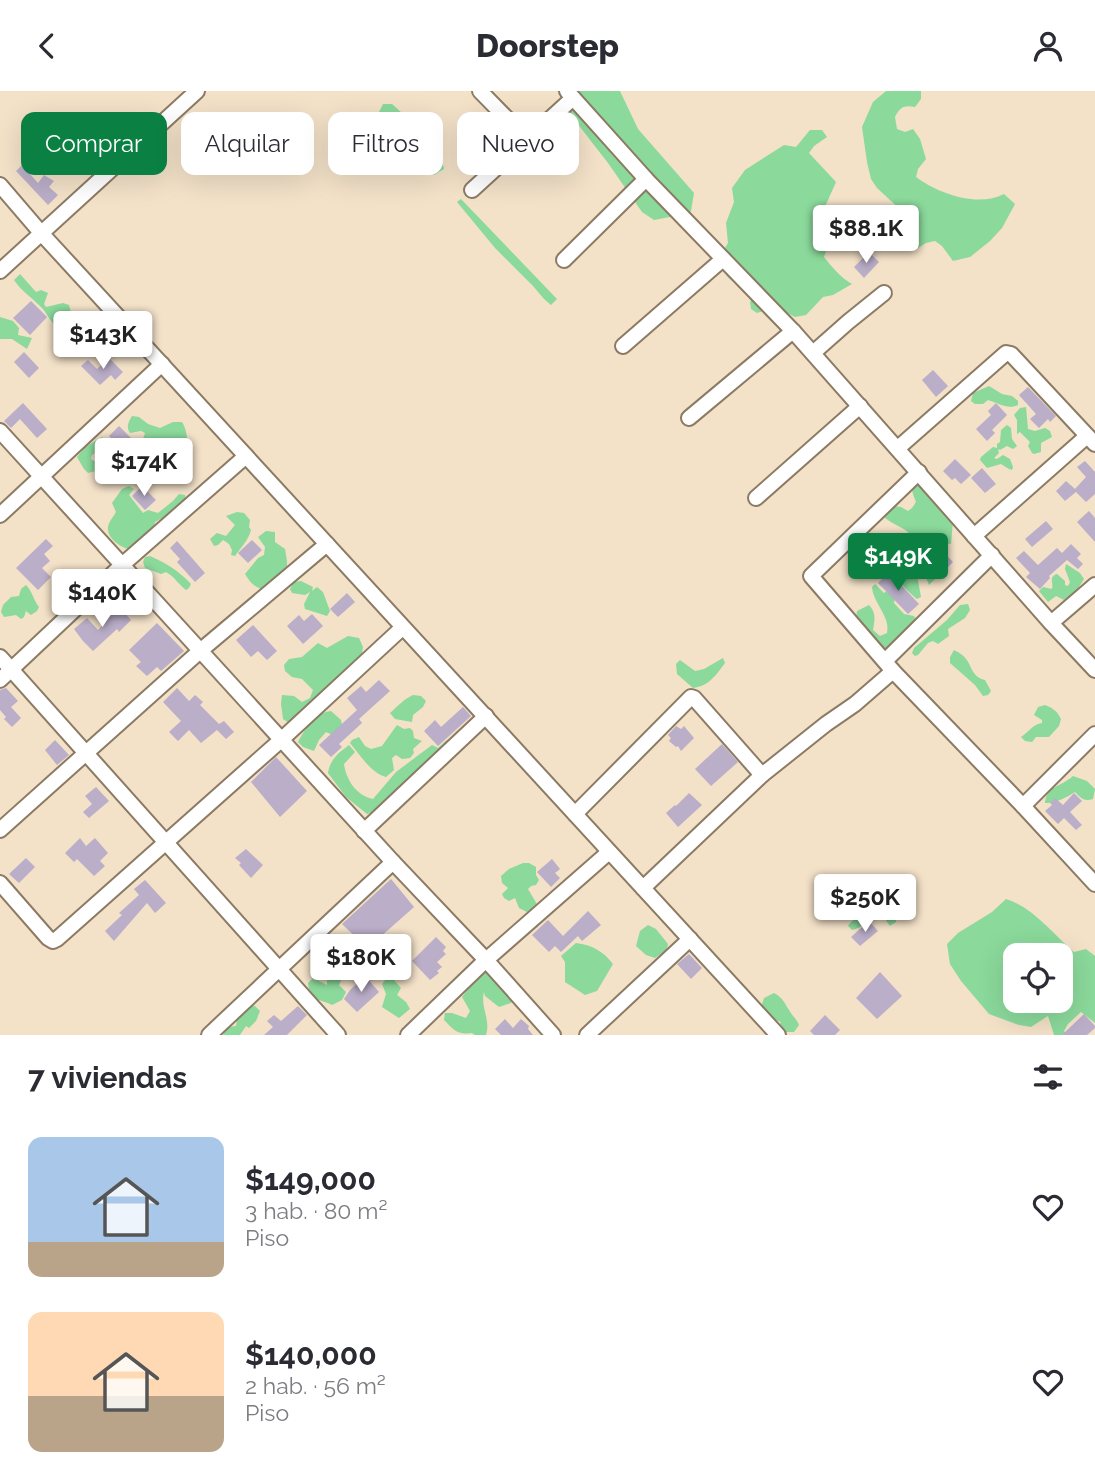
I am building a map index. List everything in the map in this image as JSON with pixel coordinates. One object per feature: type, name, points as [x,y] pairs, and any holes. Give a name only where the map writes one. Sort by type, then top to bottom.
[{"type":"street","points":[[0,271],[197,91]]},
{"type":"street","points":[[480,91],[501,112]]},
{"type":"street","points":[[553,112],[570,95],[646,179],[793,331],[1095,670]]},
{"type":"street","points":[[472,190],[488,175]]},
{"type":"street","points":[[564,260],[646,179]]},
{"type":"street","points":[[0,185],[402,628],[778,1035]]},
{"type":"street","points":[[623,346],[723,259]]},
{"type":"street","points":[[813,353],[884,293]]},
{"type":"street","points":[[689,418],[793,331]]},
{"type":"street","points":[[898,448],[1006,353],[1012,354],[1091,440],[974,535]]},
{"type":"street","points":[[0,515],[162,364]]},
{"type":"street","points":[[756,498],[860,406]]},
{"type":"street","points":[[0,431],[364,831],[554,1035]]},
{"type":"street","points":[[0,680],[122,565],[246,456]]},
{"type":"street","points":[[919,472],[811,576],[889,666],[1095,884]]},
{"type":"street","points":[[0,830],[200,651],[327,544]]},
{"type":"street","points":[[643,888],[762,775],[855,704],[992,555]]},
{"type":"street","points":[[1051,623],[1095,585]]},
{"type":"street","points":[[0,883],[53,941],[281,740],[402,628]]},
{"type":"street","points":[[0,657],[338,1035]]},
{"type":"street","points":[[575,814],[691,697],[762,775]]},
{"type":"street","points":[[364,831],[486,716]]},
{"type":"street","points":[[1023,806],[1095,734]]},
{"type":"street","points":[[408,1035],[486,960],[609,852]]},
{"type":"street","points":[[209,1035],[393,862]]},
{"type":"street","points":[[587,1035],[690,939]]},
{"type":"green space","points":[[560,91],[620,91],[638,129],[694,193],[691,211],[685,218],[654,220],[642,212],[579,126],[579,112],[569,112]]},
{"type":"green space","points":[[886,91],[921,91],[921,99],[915,107],[903,107],[895,117],[897,129],[905,132],[913,129],[920,139],[926,159],[918,169],[916,177],[958,197],[982,199],[1004,194],[1015,204],[1002,228],[970,257],[953,261],[935,241],[918,248],[910,238],[908,220],[903,212],[871,179],[862,127],[873,102]]},
{"type":"green space","points":[[383,104],[392,104],[401,112],[379,112]]},
{"type":"green space","points":[[810,130],[822,130],[827,137],[809,153],[836,182],[824,209],[816,218],[821,234],[828,244],[824,257],[852,284],[833,295],[823,297],[806,315],[795,317],[776,307],[757,313],[751,309],[750,302],[757,294],[758,287],[732,281],[725,273],[719,258],[728,243],[726,223],[734,202],[732,188],[745,170],[784,145],[796,147]]},
{"type":"green space","points":[[461,199],[557,299],[551,305],[495,248],[457,202]]},
{"type":"green space","points":[[20,274],[36,292],[41,290],[48,293],[44,304],[46,307],[63,303],[69,305],[72,316],[68,321],[58,328],[14,280]]},
{"type":"green space","points":[[0,317],[13,321],[19,328],[18,335],[32,338],[27,349],[12,339],[0,339]]},
{"type":"green space","points":[[98,319],[103,324],[88,345],[72,344],[65,338],[70,330],[87,327]]},
{"type":"green space","points":[[989,386],[1002,394],[1012,396],[1018,401],[1018,405],[1007,406],[988,400],[983,404],[975,404],[971,401],[973,393]]},
{"type":"green space","points":[[1026,407],[1028,429],[1035,431],[1045,428],[1050,431],[1052,437],[1041,443],[1041,452],[1034,454],[1028,446],[1030,442],[1020,432],[1017,434],[1017,420],[1014,415],[1020,408]]},
{"type":"green space","points":[[132,416],[160,428],[173,422],[182,422],[186,431],[186,453],[178,463],[169,466],[148,455],[134,455],[132,448],[143,439],[145,433],[130,433],[128,425]]},
{"type":"green space","points":[[1007,425],[1011,428],[1012,439],[1017,446],[1013,449],[1007,446],[998,449],[999,453],[994,458],[1003,455],[1010,459],[1012,470],[1001,464],[987,468],[980,460],[981,457],[993,447],[997,448],[1001,430]]},
{"type":"green space","points":[[102,437],[108,445],[92,455],[91,459],[101,465],[100,470],[88,473],[77,457],[85,447]]},
{"type":"green space","points":[[919,480],[953,521],[951,544],[933,542],[926,547],[926,554],[940,574],[929,585],[924,573],[918,570],[921,597],[917,599],[901,583],[891,564],[895,559],[905,561],[908,532],[881,513],[888,505],[908,511],[912,508],[916,502],[913,488]]},
{"type":"green space","points":[[129,486],[134,489],[129,495],[143,513],[148,510],[158,513],[179,494],[185,495],[187,503],[175,513],[155,522],[154,530],[132,550],[116,543],[108,532],[116,512],[112,503],[122,489]]},
{"type":"green space","points":[[237,512],[244,513],[250,520],[251,530],[235,556],[231,555],[229,544],[223,540],[214,546],[210,539],[217,533],[226,536],[235,525],[226,516]]},
{"type":"green space","points":[[266,531],[275,532],[275,542],[285,549],[287,561],[287,573],[268,590],[254,585],[245,574],[258,558],[264,555],[265,547],[258,537]]},
{"type":"green space","points":[[868,540],[886,562],[882,568],[870,569],[872,574],[867,578],[855,578],[854,565]]},
{"type":"green space","points":[[150,556],[182,575],[191,584],[189,588],[186,590],[166,572],[161,574],[145,568],[145,557]]},
{"type":"green space","points":[[1066,564],[1084,579],[1077,590],[1064,600],[1056,596],[1048,602],[1039,591],[1043,587],[1052,589],[1052,578],[1057,574],[1068,586],[1070,582]]},
{"type":"green space","points":[[301,581],[313,587],[312,591],[317,587],[323,592],[330,611],[327,616],[305,609],[304,604],[310,592],[305,595],[292,593],[290,589],[294,582]]},
{"type":"green space","points":[[875,584],[884,593],[888,590],[895,598],[894,603],[904,614],[914,616],[920,628],[917,635],[903,632],[902,637],[889,650],[874,644],[856,618],[857,611],[869,605],[874,616],[873,630],[880,636],[887,633],[886,621],[873,593],[872,587]]},
{"type":"green space","points":[[26,585],[39,607],[37,611],[31,615],[26,611],[21,619],[16,615],[4,617],[1,612],[3,605],[11,597],[19,596]]},
{"type":"green space","points":[[968,604],[970,610],[965,618],[948,629],[949,636],[938,644],[933,641],[928,643],[918,655],[912,653],[914,648],[960,605]]},
{"type":"green space","points":[[348,636],[359,638],[363,647],[361,659],[295,723],[283,719],[282,695],[294,696],[302,702],[310,698],[313,690],[302,679],[292,677],[285,671],[284,665],[289,659],[302,657],[318,643],[327,648]]},
{"type":"green space","points":[[954,650],[965,658],[975,675],[985,680],[991,691],[988,695],[983,696],[975,685],[950,663]]},
{"type":"green space","points":[[723,658],[725,663],[715,676],[699,687],[693,688],[677,674],[676,664],[680,660],[695,671]]},
{"type":"green space","points":[[413,695],[421,696],[426,701],[413,715],[412,722],[395,719],[390,713]]},
{"type":"green space","points":[[1045,705],[1058,714],[1061,719],[1059,726],[1049,737],[1036,737],[1032,742],[1025,741],[1021,737],[1042,723],[1042,720],[1034,715],[1038,707]]},
{"type":"green space","points":[[331,711],[341,720],[346,738],[326,732],[314,751],[303,747],[298,742],[307,727],[315,718]]},
{"type":"green space","points":[[397,725],[404,729],[410,728],[414,738],[422,741],[413,749],[414,753],[410,758],[402,759],[396,755],[392,758],[394,770],[386,777],[371,768],[350,743],[359,737],[365,746],[371,749],[382,746]]},
{"type":"green space","points":[[452,739],[375,811],[367,814],[346,797],[328,773],[335,757],[349,745],[355,752],[344,764],[347,776],[357,791],[373,799],[396,772],[432,745],[438,748]]},
{"type":"green space","points":[[1073,776],[1087,781],[1095,789],[1093,799],[1085,800],[1075,792],[1057,801],[1045,803],[1051,790]]},
{"type":"green space","points":[[523,863],[536,867],[539,880],[528,889],[538,906],[529,913],[519,908],[515,898],[509,901],[502,894],[508,888],[502,883],[501,876]]},
{"type":"green space","points":[[882,898],[896,917],[896,922],[890,926],[882,915],[877,914],[856,929],[852,930],[848,926],[854,919]]},
{"type":"green space","points":[[1006,899],[1025,908],[1064,943],[1003,943],[1003,1013],[1073,1013],[1073,951],[1086,949],[1095,956],[1095,1023],[1081,1012],[1068,1024],[1064,1031],[1067,1035],[1054,1035],[1048,1016],[1031,1027],[989,1014],[950,964],[947,944],[958,933],[992,912]]},
{"type":"green space","points":[[648,925],[656,929],[668,944],[667,950],[655,958],[646,955],[636,946],[640,931]]},
{"type":"green space","points":[[349,939],[367,950],[371,959],[363,966],[348,970],[344,974],[339,985],[346,992],[342,1000],[332,1005],[316,999],[308,983],[313,978],[327,985],[327,975],[332,968],[324,962]]},
{"type":"green space","points":[[576,943],[597,949],[613,964],[597,991],[585,995],[565,982],[565,962],[561,956]]},
{"type":"green space","points":[[491,971],[513,998],[511,1003],[499,1007],[485,996],[484,992],[486,1035],[456,1031],[444,1020],[445,1013],[466,1018],[470,1011],[462,997],[478,978]]},
{"type":"green space","points":[[387,978],[392,978],[401,988],[397,995],[410,1009],[399,1018],[382,1007],[386,994],[382,984]]},
{"type":"green space","points":[[774,993],[783,1000],[798,1023],[794,1032],[785,1032],[778,1027],[781,1022],[769,1018],[761,1007],[764,998]]},
{"type":"green space","points":[[250,1005],[260,1011],[256,1021],[249,1028],[246,1026],[240,1035],[223,1035],[228,1027],[236,1026],[238,1014]]},
{"type":"building","points":[[21,166],[21,175],[31,175],[38,183],[44,175],[54,181],[49,187],[58,195],[48,205],[16,171]]},
{"type":"building","points":[[869,252],[879,262],[864,278],[854,267]]},
{"type":"building","points":[[31,301],[47,317],[30,335],[13,318]]},
{"type":"building","points":[[24,352],[39,368],[29,378],[14,362]]},
{"type":"building","points":[[109,358],[123,372],[115,380],[111,375],[100,385],[81,366],[88,360],[97,369]]},
{"type":"building","points":[[933,370],[948,386],[936,397],[922,380]]},
{"type":"building","points":[[1028,387],[1056,416],[1050,422],[1048,419],[1039,428],[1030,419],[1036,414],[1019,395]]},
{"type":"building","points":[[23,403],[47,429],[37,438],[20,419],[11,428],[4,421]]},
{"type":"building","points":[[996,403],[1007,415],[992,430],[995,433],[987,441],[976,429],[991,415],[988,411]]},
{"type":"building","points":[[119,426],[131,438],[121,448],[109,436]]},
{"type":"building","points":[[955,459],[971,475],[961,484],[943,471]]},
{"type":"building","points":[[1085,461],[1095,472],[1095,494],[1086,502],[1076,492],[1065,501],[1056,491],[1066,481],[1075,489],[1086,477],[1077,467]]},
{"type":"building","points":[[982,468],[996,484],[985,493],[971,478]]},
{"type":"building","points":[[142,486],[156,500],[145,510],[132,496]]},
{"type":"building","points":[[1089,511],[1095,518],[1095,542],[1077,522]]},
{"type":"building","points":[[1046,521],[1053,529],[1032,547],[1025,539]]},
{"type":"building","points":[[46,539],[53,546],[44,554],[50,561],[42,568],[51,577],[38,590],[16,568]]},
{"type":"building","points":[[252,540],[262,550],[248,563],[238,553]]},
{"type":"building","points":[[177,541],[205,573],[195,582],[177,562],[180,559],[170,548]]},
{"type":"building","points":[[936,544],[953,562],[944,571],[927,553]]},
{"type":"building","points":[[1071,544],[1081,554],[1077,558],[1083,564],[1078,569],[1067,560],[1049,576],[1040,589],[1026,577],[1030,573],[1016,558],[1024,551],[1038,565],[1057,548],[1062,553]]},
{"type":"building","points":[[889,572],[919,604],[908,614],[878,583]]},
{"type":"building","points":[[347,593],[355,602],[338,617],[330,609]]},
{"type":"building","points":[[119,607],[131,620],[93,651],[74,629],[87,618],[98,630]]},
{"type":"building","points":[[312,614],[323,626],[303,644],[287,626],[299,615],[304,621]]},
{"type":"building","points":[[157,623],[184,651],[161,671],[157,667],[147,676],[136,666],[141,662],[129,650]]},
{"type":"building","points":[[253,625],[277,651],[267,660],[258,651],[251,657],[236,640]]},
{"type":"building","points":[[379,680],[390,691],[359,719],[362,723],[339,744],[342,747],[331,757],[319,745],[357,710],[347,698],[361,686],[366,692]]},
{"type":"building","points":[[6,688],[18,701],[11,707],[21,718],[12,727],[0,710],[0,690]]},
{"type":"building","points":[[177,688],[189,701],[195,695],[203,702],[200,705],[219,724],[224,721],[234,732],[226,739],[217,730],[201,743],[189,730],[178,741],[169,732],[181,721],[163,702]]},
{"type":"building","points":[[463,707],[471,716],[438,746],[424,731],[435,720],[441,727]]},
{"type":"building","points":[[676,726],[681,729],[684,726],[694,738],[681,751],[669,741],[671,738],[668,735]]},
{"type":"building","points":[[55,740],[69,755],[57,765],[45,750]]},
{"type":"building","points":[[722,744],[738,762],[711,786],[695,769]]},
{"type":"building","points":[[276,757],[307,791],[280,817],[251,782]]},
{"type":"building","points":[[96,787],[109,801],[89,818],[83,812],[92,804],[85,796]]},
{"type":"building","points":[[689,793],[702,805],[678,827],[666,813]]},
{"type":"building","points":[[1074,793],[1082,801],[1070,812],[1082,825],[1076,830],[1064,818],[1058,824],[1045,811],[1055,798],[1063,805]]},
{"type":"building","points":[[80,838],[86,846],[95,838],[108,853],[100,861],[105,866],[94,876],[77,859],[74,862],[65,853]]},
{"type":"building","points":[[246,849],[263,865],[251,878],[235,858]]},
{"type":"building","points":[[26,858],[35,867],[19,883],[9,874]]},
{"type":"building","points":[[552,859],[560,869],[555,873],[560,878],[551,887],[537,872]]},
{"type":"building","points":[[391,879],[414,907],[379,938],[395,954],[388,960],[372,944],[367,948],[342,924]]},
{"type":"building","points":[[145,880],[166,903],[155,913],[147,903],[114,941],[105,931],[122,915],[119,913],[139,895],[134,889]]},
{"type":"building","points":[[588,911],[601,925],[582,941],[578,936],[561,952],[555,946],[549,952],[532,935],[548,920],[563,936]]},
{"type":"building","points":[[869,921],[878,931],[860,946],[851,937]]},
{"type":"building","points":[[436,937],[446,947],[443,951],[446,954],[437,962],[442,967],[437,971],[439,973],[430,980],[412,961]]},
{"type":"building","points":[[689,954],[702,968],[691,979],[677,964]]},
{"type":"building","points":[[880,972],[902,996],[877,1019],[856,998]]},
{"type":"building","points":[[365,976],[379,992],[357,1012],[344,999]]},
{"type":"building","points":[[298,1006],[307,1015],[287,1035],[264,1035],[273,1027],[267,1021],[274,1015],[281,1021]]},
{"type":"building","points":[[1084,1014],[1095,1028],[1087,1035],[1062,1035]]},
{"type":"building","points":[[825,1015],[840,1030],[835,1035],[814,1035],[810,1031]]},
{"type":"building","points":[[505,1019],[513,1028],[521,1019],[529,1026],[528,1029],[533,1035],[501,1035],[495,1029]]}]
